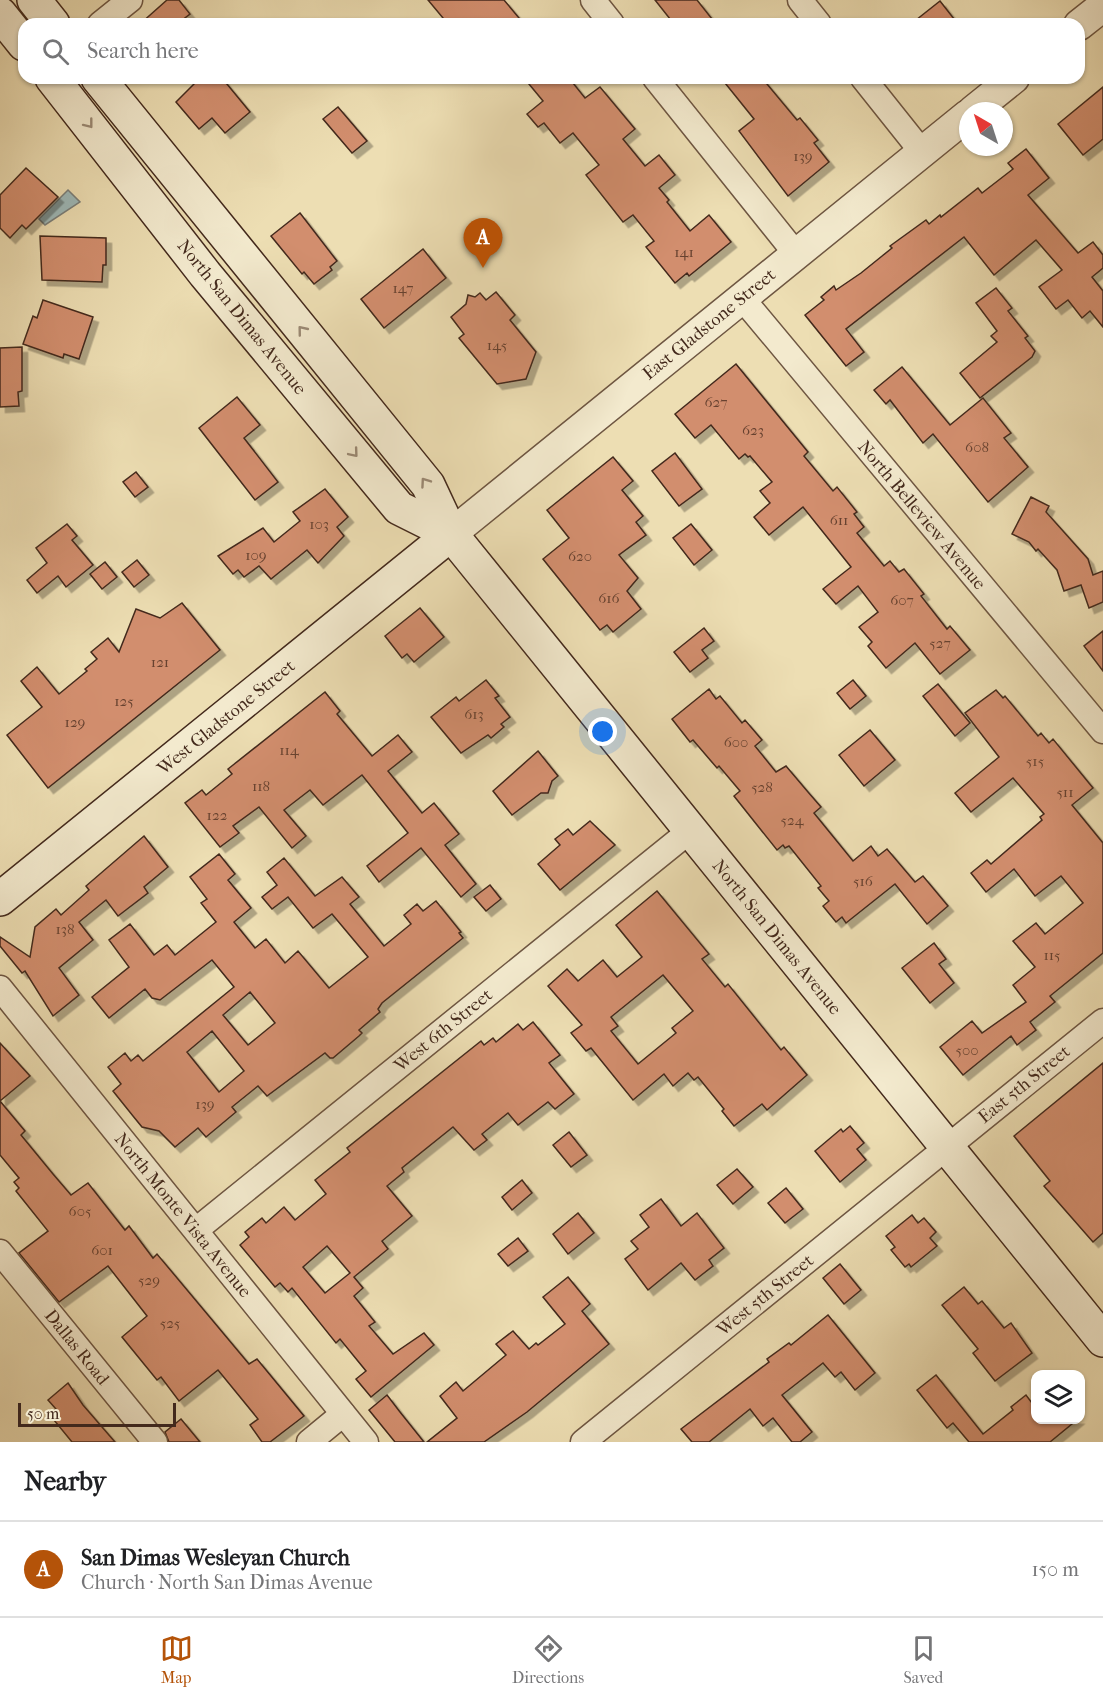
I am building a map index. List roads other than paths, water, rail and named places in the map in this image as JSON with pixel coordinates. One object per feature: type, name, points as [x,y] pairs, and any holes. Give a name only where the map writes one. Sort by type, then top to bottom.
[{"type":"main road","points":[[34,0],[48,18]]},
{"type":"main road","points":[[0,14],[18,36]]},
{"type":"main road","name":"North San Dimas Avenue","points":[[57,84],[205,274],[399,508],[451,534]]},
{"type":"main road","name":"North San Dimas Avenue","points":[[103,84],[428,485],[451,534],[1103,1340]]},
{"type":"main road","name":"West Gladstone Street","points":[[0,899],[451,534]]},
{"type":"street","points":[[108,18],[130,0]]},
{"type":"street","points":[[593,0],[607,18]]},
{"type":"street","points":[[800,0],[814,18]]},
{"type":"street","points":[[1085,20],[1103,6]]},
{"type":"street","points":[[660,84],[796,254]]},
{"type":"street","points":[[868,84],[922,152]]},
{"type":"street","points":[[984,102],[1007,84]]},
{"type":"street","name":"East Gladstone Street","points":[[451,534],[959,122]]},
{"type":"street","name":"North Belleview Avenue","points":[[742,298],[1103,731]]},
{"type":"street","name":"West 6th Street","points":[[196,1230],[691,830]]},
{"type":"street","name":"North Monte Vista Avenue","points":[[0,988],[366,1442]]},
{"type":"street","name":"East 5th Street","points":[[946,1147],[1103,1021]]},
{"type":"street","name":"West 5th Street","points":[[583,1442],[946,1147]]},
{"type":"street","name":"Dallas Road","points":[[0,1252],[155,1442]]},
{"type":"street","points":[[309,1442],[343,1414]]},
{"type":"water","points":[[68,190],[80,202],[45,225],[39,219]]},
{"type":"place","name":"San Dimas Wesleyan Church","points":[[483,268]]}]
